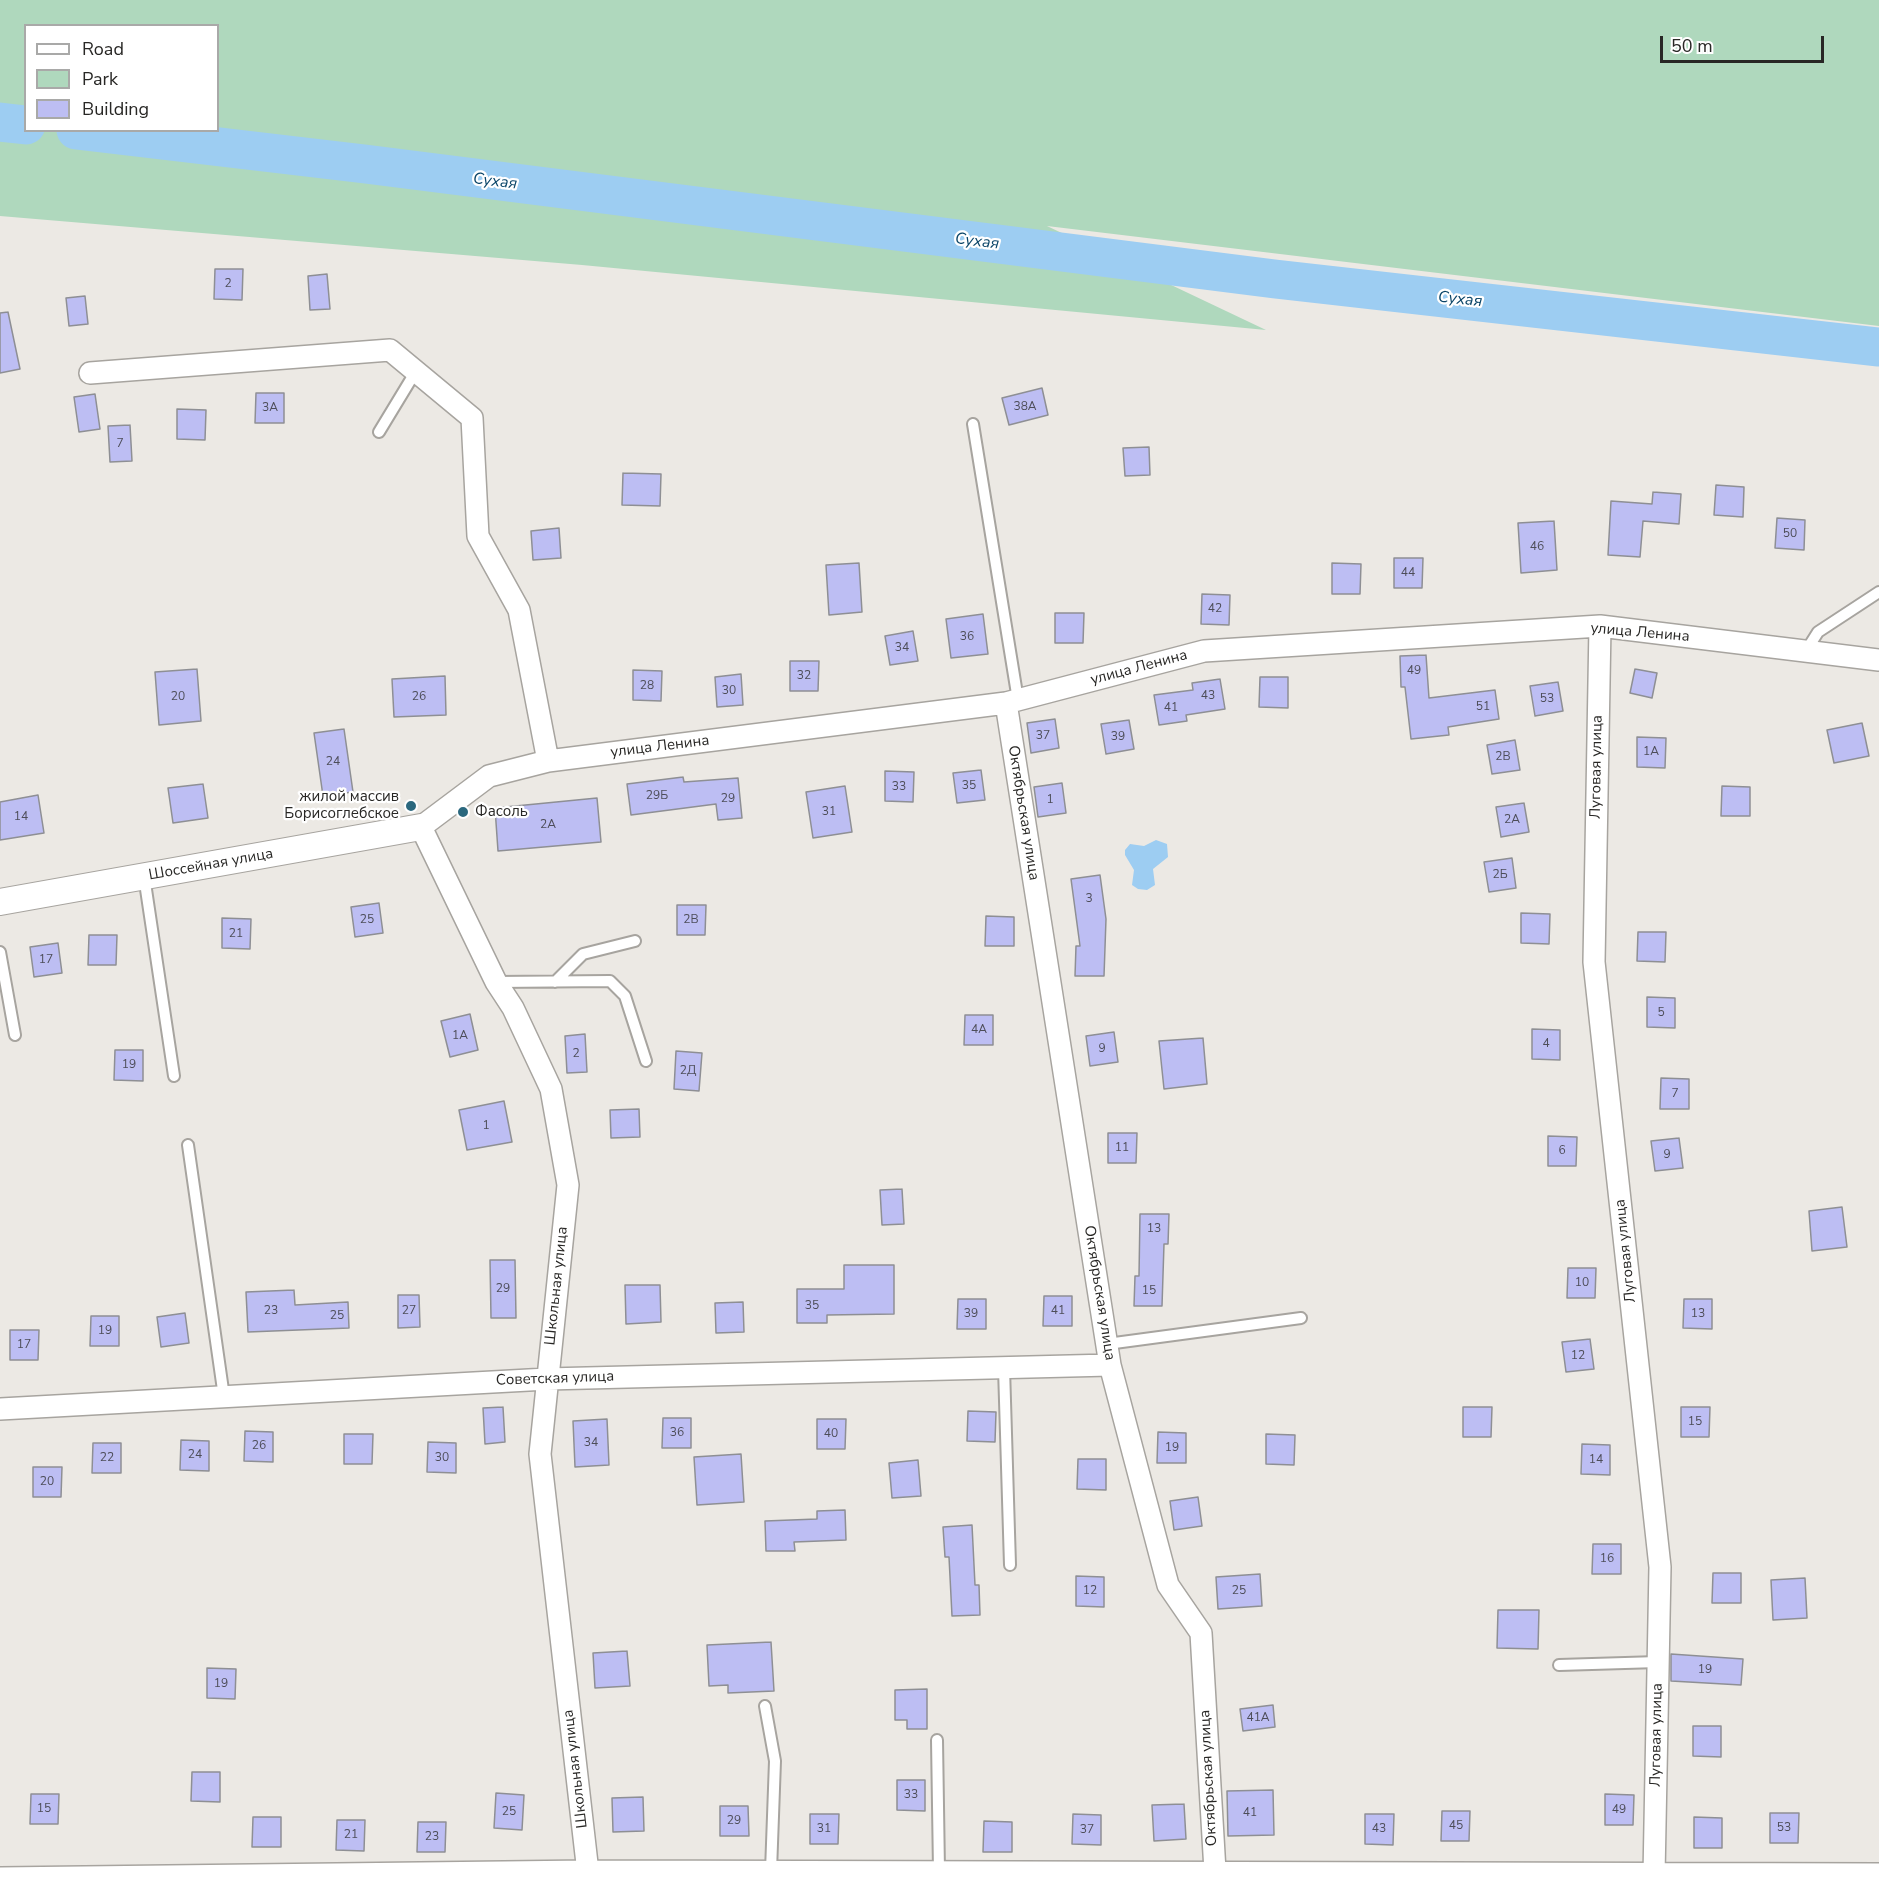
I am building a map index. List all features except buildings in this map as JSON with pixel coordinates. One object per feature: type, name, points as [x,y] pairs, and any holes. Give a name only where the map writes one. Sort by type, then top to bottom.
[{"type":"street","points":[[90,373],[390,350],[472,418],[478,536],[519,610],[548,761]]},
{"type":"street","name":"улица Ленина","points":[[421,827],[489,776],[548,761],[1012,702],[1204,651],[1600,626],[1879,660]]},
{"type":"street","name":"Луговая улица","points":[[1600,626],[1594,962],[1660,1567],[1654,1875]]},
{"type":"street","name":"Октябрьская улица","points":[[1012,702],[1110,1365],[1168,1585],[1201,1633],[1215,1871]]},
{"type":"street","name":"Шоссейная улица","points":[[0,902],[421,827]]},
{"type":"street","name":"Школьная улица","points":[[421,827],[496,982],[513,1008],[550,1089],[568,1185],[540,1455],[588,1876]]},
{"type":"street","name":"Советская улица","points":[[0,1409],[547,1378],[1110,1365]]},
{"type":"street","points":[[0,1878],[588,1876],[771,1871],[1879,1874]]},
{"type":"lane","points":[[379,432],[416,371]]},
{"type":"lane","points":[[972,424],[1012,702]]},
{"type":"lane","points":[[1806,651],[1818,632],[1879,592]]},
{"type":"lane","points":[[144,876],[174,1076]]},
{"type":"lane","points":[[555,982],[583,954],[635,941]]},
{"type":"lane","points":[[0,952],[15,1035]]},
{"type":"lane","points":[[496,982],[610,981],[625,996],[646,1061]]},
{"type":"lane","points":[[188,1145],[224,1397]]},
{"type":"lane","points":[[1107,1344],[1301,1318]]},
{"type":"lane","points":[[1004,1368],[1010,1565]]},
{"type":"lane","points":[[1558,1665],[1658,1662]]},
{"type":"lane","points":[[765,1706],[775,1761],[771,1871]]},
{"type":"lane","points":[[937,1740],[939,1871]]},
{"type":"green space","points":[[0,0],[1879,0],[1879,326],[1047,226],[1266,330],[582,265],[0,216]]},
{"type":"water","points":[[1156,840],[1167,844],[1168,857],[1153,869],[1155,885],[1147,890],[1138,889],[1132,885],[1134,870],[1125,855],[1125,850],[1130,844],[1144,846]]},
{"type":"waterway","name":"Сухая","points":[[0,122],[24,125]]},
{"type":"waterway","name":"Сухая","points":[[93,132],[365,164],[1275,279],[1879,347]]},
{"type":"place","name":"жилой массив Борисоглебское","points":[[411,806]]},
{"type":"place","name":"Фасоль","points":[[463,812]]}]
